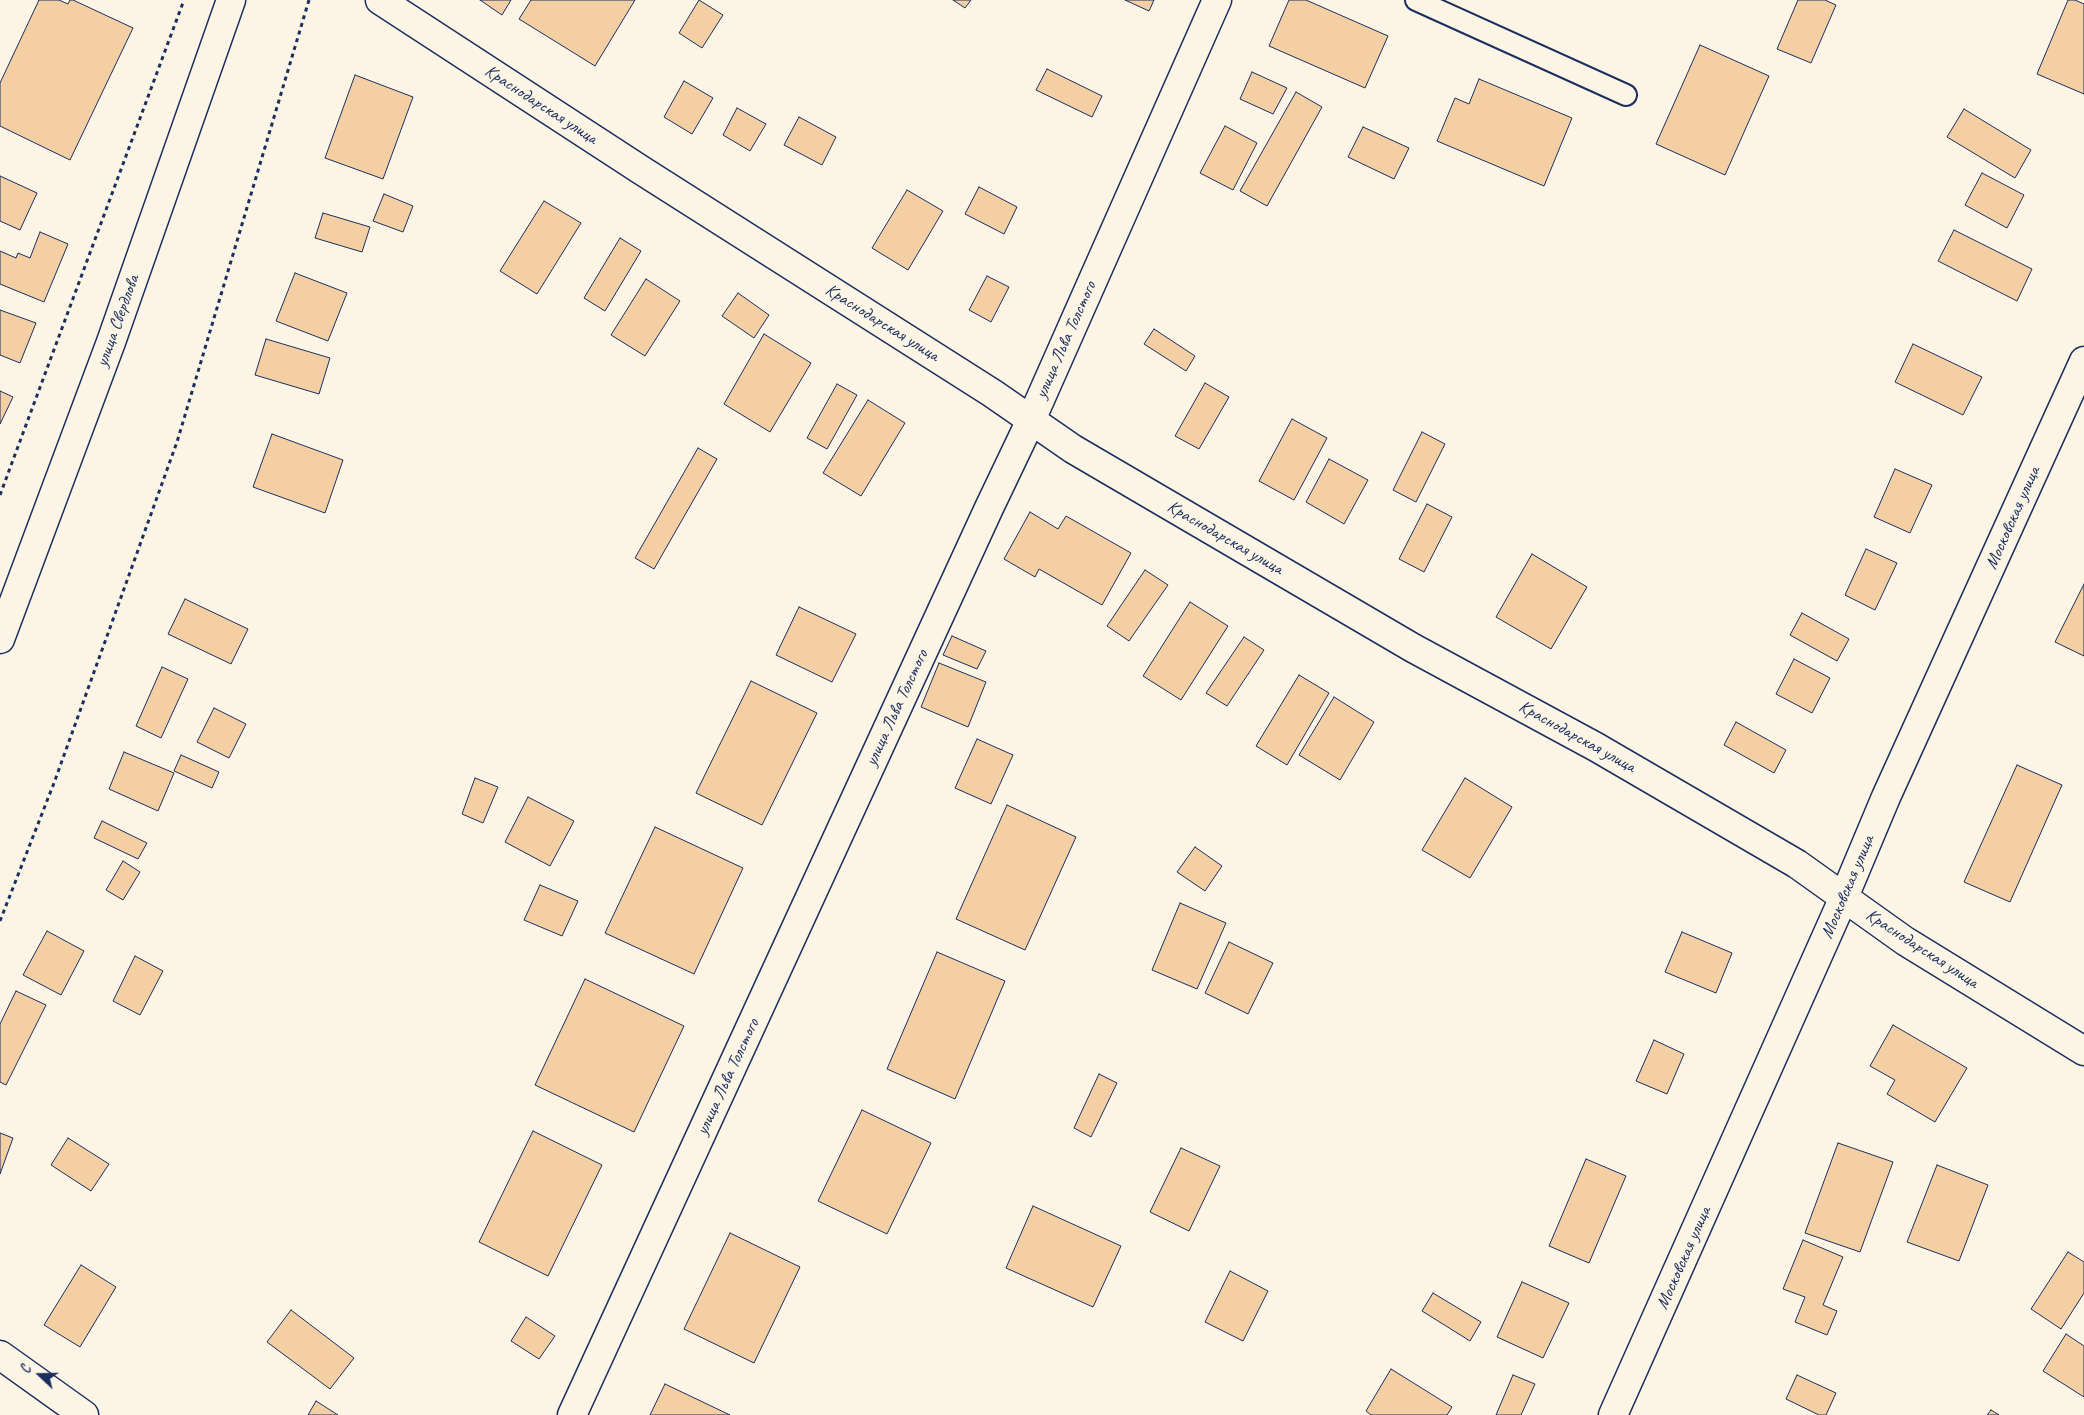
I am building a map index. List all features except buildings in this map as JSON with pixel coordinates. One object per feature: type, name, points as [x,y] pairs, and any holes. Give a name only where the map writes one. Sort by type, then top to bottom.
[{"type":"street","name":"улица Свердлова","points":[[0,639],[111,342],[231,0]]},
{"type":"street","name":"Краснодарская улица","points":[[380,0],[601,144],[984,387],[1073,449],[1413,648],[1596,747],[1797,864],[1905,941],[2084,1052]]},
{"type":"street","name":"улица Льва Толстого","points":[[572,1415],[1031,420],[1057,357],[1217,0]]},
{"type":"street","name":"Московская улица","points":[[1613,1415],[1844,897],[1886,797],[2084,360]]},
{"type":"street","points":[[0,1355],[84,1415]]},
{"type":"lane","points":[[1416,0],[1626,95]]},
{"type":"path","points":[[0,495],[184,0]]},
{"type":"path","points":[[0,921],[57,774],[177,442],[309,0]]}]
